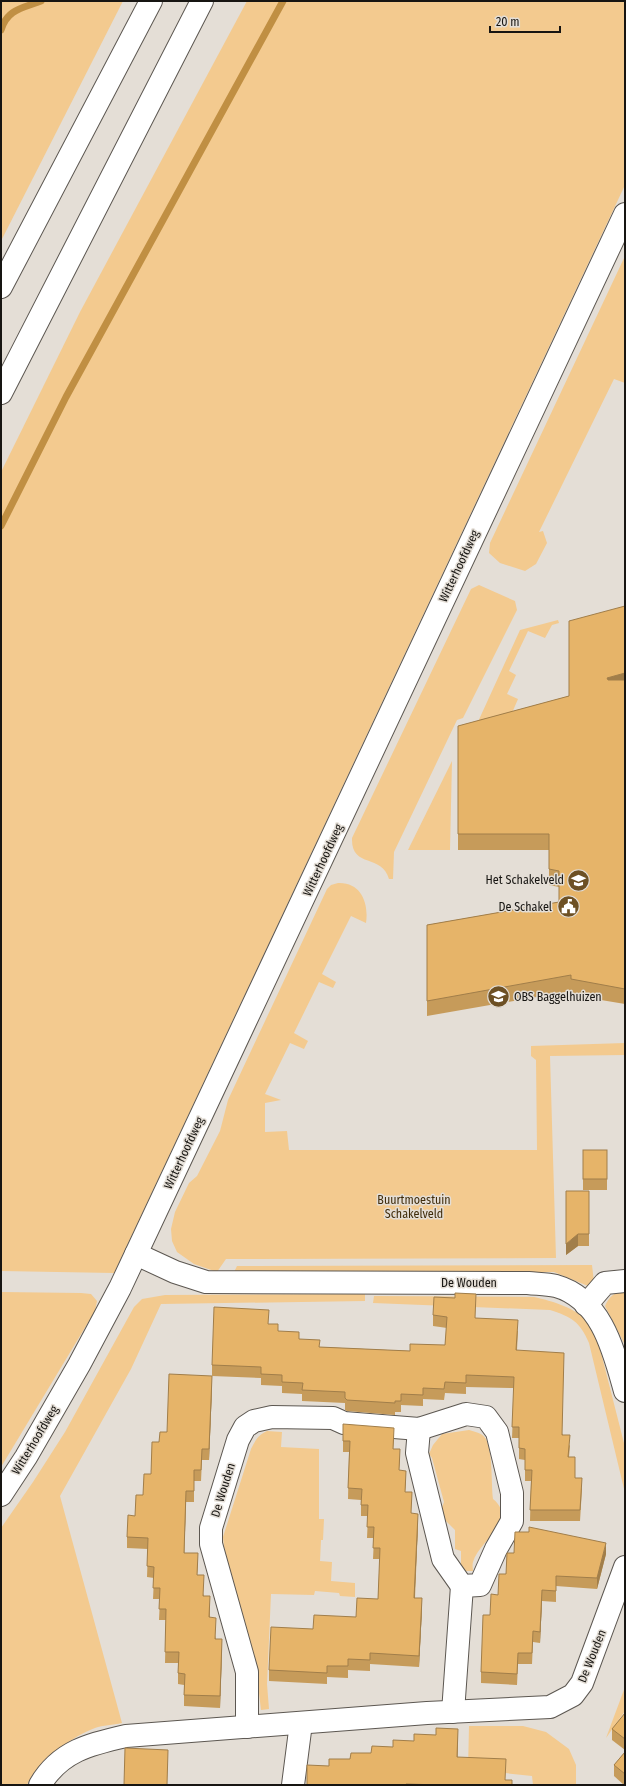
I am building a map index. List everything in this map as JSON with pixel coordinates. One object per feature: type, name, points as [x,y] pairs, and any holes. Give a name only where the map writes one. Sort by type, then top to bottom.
[{"type":"main road","points":[[1,287],[151,1]]},
{"type":"main road","points":[[1,393],[202,1]]},
{"type":"main road","name":"Witterhoofdweg","points":[[1,1495],[26,1457],[79,1365],[120,1288],[322,862],[625,214]]},
{"type":"main road","name":"De Wouden","points":[[136,1254],[174,1272],[206,1282],[528,1283],[556,1286],[574,1295],[598,1318],[606,1332],[615,1355],[625,1391]]},
{"type":"main road","points":[[586,1305],[605,1284],[625,1281]]},
{"type":"main road","name":"De Wouden","points":[[247,1727],[246,1672],[212,1544],[211,1528],[238,1440],[245,1427],[254,1421],[272,1417],[333,1418],[344,1424],[419,1429],[466,1414],[486,1417],[497,1432],[512,1493],[512,1521],[496,1549],[480,1585],[462,1586]]},
{"type":"main road","points":[[419,1429],[417,1453],[444,1559],[462,1586],[453,1712]]},
{"type":"main road","name":"De Wouden","points":[[40,1785],[58,1761],[92,1744],[126,1736],[301,1722],[550,1707],[574,1695],[582,1683],[621,1590],[625,1567]]},
{"type":"main road","points":[[293,1785],[301,1722]]},
{"type":"green space","points":[[1,1],[123,1],[1,241]]},
{"type":"green space","points":[[247,1],[625,1],[625,185],[114,1273],[1,1271],[1,472],[80,312]]},
{"type":"green space","points":[[625,256],[625,383],[614,379],[539,532],[543,531],[547,543],[536,564],[525,571],[500,563],[489,553],[490,543]]},
{"type":"green space","points":[[479,585],[515,601],[517,610],[463,718],[457,720],[394,852],[393,879],[389,879],[385,871],[380,866],[361,858],[356,854],[353,848],[352,838],[471,589]]},
{"type":"green space","points":[[558,620],[559,623],[552,625],[545,638],[528,631],[509,671],[516,675],[507,694],[518,699],[506,727],[471,737],[520,630]]},
{"type":"green space","points":[[452,761],[450,850],[408,850]]},
{"type":"green space","name":"Buurtmoestuin Schakelveld","points":[[338,883],[352,886],[362,895],[365,901],[367,915],[366,923],[351,916],[322,974],[336,982],[333,988],[319,982],[294,1033],[308,1041],[304,1049],[290,1043],[265,1094],[281,1100],[265,1103],[265,1132],[287,1131],[289,1150],[537,1150],[536,1060],[531,1056],[531,1046],[625,1043],[625,1055],[550,1056],[556,1258],[226,1259],[217,1272],[194,1264],[177,1252],[172,1241],[171,1229],[175,1212],[189,1183],[197,1176],[220,1131],[228,1100],[327,889],[331,885]]},
{"type":"green space","points":[[592,1265],[594,1282],[588,1286],[554,1272],[234,1272],[237,1266]]},
{"type":"green space","points":[[625,1291],[625,1345],[605,1306],[612,1296],[618,1292]]},
{"type":"green space","points":[[1,1292],[81,1293],[91,1294],[97,1301],[95,1311],[1,1467]]},
{"type":"green space","points":[[365,1294],[365,1301],[161,1304],[131,1369],[60,1496],[122,1723],[101,1726],[76,1737],[47,1759],[38,1768],[27,1785],[1,1785],[1,1528],[65,1432],[134,1307],[142,1299],[165,1295]]},
{"type":"green space","points":[[374,1296],[534,1297],[564,1306],[578,1313],[590,1325],[597,1337],[625,1447],[625,1493],[589,1343],[579,1325],[574,1321],[564,1315],[550,1310],[373,1303]]},
{"type":"green space","points":[[469,1430],[481,1434],[486,1439],[491,1460],[493,1499],[500,1507],[502,1515],[495,1531],[476,1554],[473,1563],[473,1571],[461,1571],[461,1551],[455,1549],[455,1530],[444,1519],[441,1510],[444,1502],[432,1458],[429,1454],[433,1445],[442,1434]]},
{"type":"green space","points":[[267,1431],[282,1432],[281,1447],[319,1449],[319,1519],[324,1519],[320,1561],[332,1562],[331,1581],[355,1583],[355,1597],[340,1596],[339,1593],[315,1591],[314,1595],[271,1594],[267,1684],[269,1709],[261,1710],[257,1676],[250,1643],[225,1556],[223,1537],[251,1449],[259,1436]]},
{"type":"green space","points":[[625,1687],[625,1711],[606,1738]]},
{"type":"green space","points":[[469,1726],[523,1726],[546,1732],[569,1749],[576,1765],[576,1785],[533,1785],[532,1776],[468,1769]]},
{"type":"building","points":[[625,606],[625,673],[607,678],[608,680],[625,680],[625,989],[571,979],[571,975],[427,1001],[427,925],[559,902],[559,871],[549,869],[549,834],[458,834],[458,726],[569,696],[569,621]]},
{"type":"building","points":[[583,1150],[607,1150],[607,1179],[583,1179]]},
{"type":"building","points":[[566,1191],[589,1191],[589,1234],[578,1234],[566,1244]]},
{"type":"building","points":[[455,1293],[476,1294],[475,1318],[518,1320],[516,1350],[564,1353],[562,1435],[570,1435],[568,1457],[575,1457],[575,1478],[582,1478],[580,1510],[530,1510],[532,1470],[525,1470],[525,1449],[519,1448],[519,1427],[512,1427],[514,1377],[466,1375],[466,1383],[445,1382],[444,1389],[423,1388],[423,1395],[401,1394],[401,1401],[395,1401],[395,1403],[347,1400],[345,1398],[345,1392],[302,1390],[303,1383],[282,1382],[282,1375],[261,1374],[261,1367],[212,1365],[214,1307],[269,1310],[268,1324],[278,1324],[278,1331],[299,1332],[299,1339],[320,1340],[319,1347],[410,1351],[410,1344],[445,1345],[447,1317],[433,1315],[434,1297],[455,1298]]},
{"type":"building","points":[[169,1374],[212,1376],[209,1449],[202,1449],[201,1470],[194,1470],[194,1491],[186,1491],[184,1553],[198,1553],[197,1575],[204,1575],[203,1596],[210,1596],[209,1617],[216,1618],[215,1639],[222,1639],[220,1696],[184,1695],[185,1674],[178,1673],[179,1652],[165,1652],[166,1609],[159,1609],[160,1588],[153,1588],[154,1567],[147,1566],[148,1538],[127,1537],[128,1515],[135,1516],[136,1495],[143,1495],[144,1474],[151,1474],[152,1442],[159,1442],[160,1432],[167,1432]]},
{"type":"building","points":[[343,1424],[394,1428],[393,1449],[400,1449],[399,1470],[406,1471],[405,1492],[412,1492],[411,1513],[418,1514],[414,1598],[422,1598],[419,1656],[370,1653],[370,1660],[348,1659],[348,1666],[327,1666],[327,1673],[269,1670],[271,1627],[313,1629],[314,1615],[356,1617],[357,1598],[378,1599],[380,1548],[373,1548],[374,1527],[367,1527],[368,1505],[361,1505],[362,1489],[348,1488],[350,1441],[343,1441]]},
{"type":"building","points":[[529,1527],[606,1543],[597,1578],[556,1576],[556,1591],[542,1590],[540,1632],[533,1631],[532,1653],[518,1653],[517,1674],[481,1672],[483,1615],[490,1615],[491,1594],[498,1595],[499,1574],[506,1574],[507,1553],[514,1553],[515,1532],[529,1532]]},
{"type":"building","points":[[625,1713],[625,1739],[612,1729]]},
{"type":"building","points":[[436,1728],[458,1729],[457,1757],[506,1759],[505,1780],[512,1780],[512,1785],[307,1785],[307,1765],[329,1766],[329,1759],[350,1759],[351,1753],[371,1753],[372,1746],[393,1747],[393,1740],[414,1741],[414,1734],[436,1735]]},
{"type":"building","points":[[125,1748],[168,1750],[167,1785],[124,1785]]},
{"type":"building","points":[[625,1752],[625,1774],[614,1765]]},
{"type":"waterway","points":[[1,30],[7,18],[16,10],[41,1]]},
{"type":"waterway","points":[[1,526],[66,397],[283,1]]},
{"type":"place","name":"Het Schakelveld","points":[[579,880]]},
{"type":"place","name":"De Schakel","points":[[568,907]]},
{"type":"place","name":"OBS Baggelhuizen","points":[[498,997]]}]
